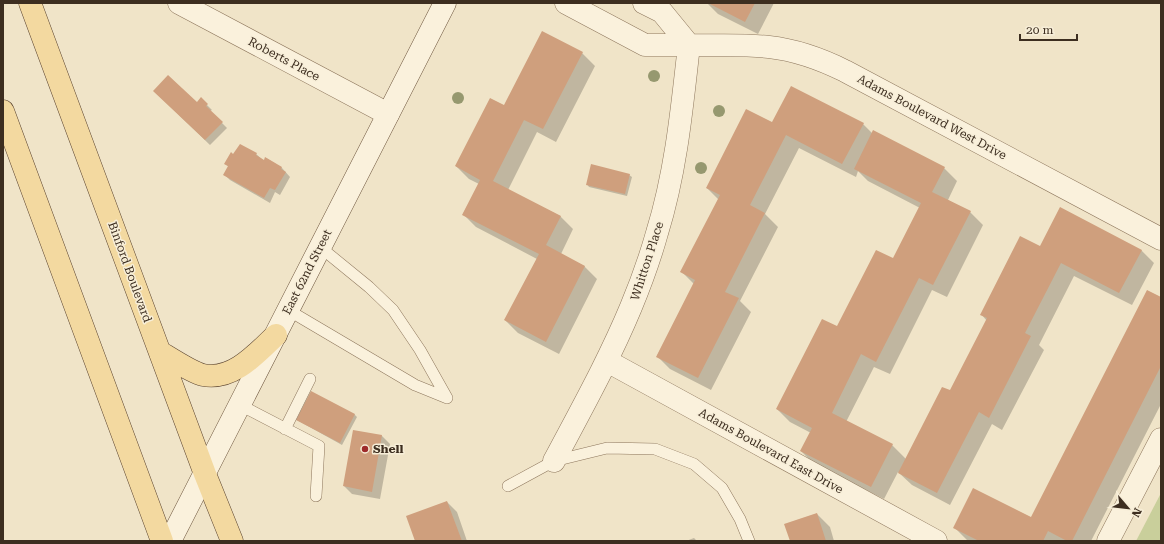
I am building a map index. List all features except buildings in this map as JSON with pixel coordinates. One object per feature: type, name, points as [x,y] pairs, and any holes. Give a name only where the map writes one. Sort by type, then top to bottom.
[{"type":"main road","name":"Binford Boulevard","points":[[30,3],[205,474],[232,541]]},
{"type":"main road","points":[[3,111],[162,541]]},
{"type":"main road","points":[[160,352],[202,375],[215,376],[230,371],[249,361],[276,335]]},
{"type":"street","name":"Roberts Place","points":[[179,3],[388,114]]},
{"type":"street","name":"East 62nd Street","points":[[170,541],[445,3]]},
{"type":"street","name":"Adams Boulevard West Drive","points":[[566,3],[646,45],[768,47],[795,52],[821,60],[845,71],[1161,239]]},
{"type":"street","points":[[644,3],[662,12],[689,45]]},
{"type":"street","name":"Whitton Place","points":[[554,461],[607,361],[632,306],[658,232],[670,182],[680,129],[689,45]]},
{"type":"street","name":"Adams Boulevard East Drive","points":[[607,361],[936,541]]},
{"type":"street","points":[[1108,541],[1161,439]]},
{"type":"lane","points":[[288,310],[415,385],[447,398],[420,350],[393,310],[369,287],[320,247]]},
{"type":"lane","points":[[286,429],[310,379]]},
{"type":"lane","points":[[240,405],[319,446],[316,496]]},
{"type":"lane","points":[[508,486],[554,461],[608,448],[655,450],[694,464],[722,488],[740,519],[749,541]]},
{"type":"green space","points":[[1161,493],[1161,541],[1136,541]]},
{"type":"place","name":"Shell","points":[[365,449]]}]
